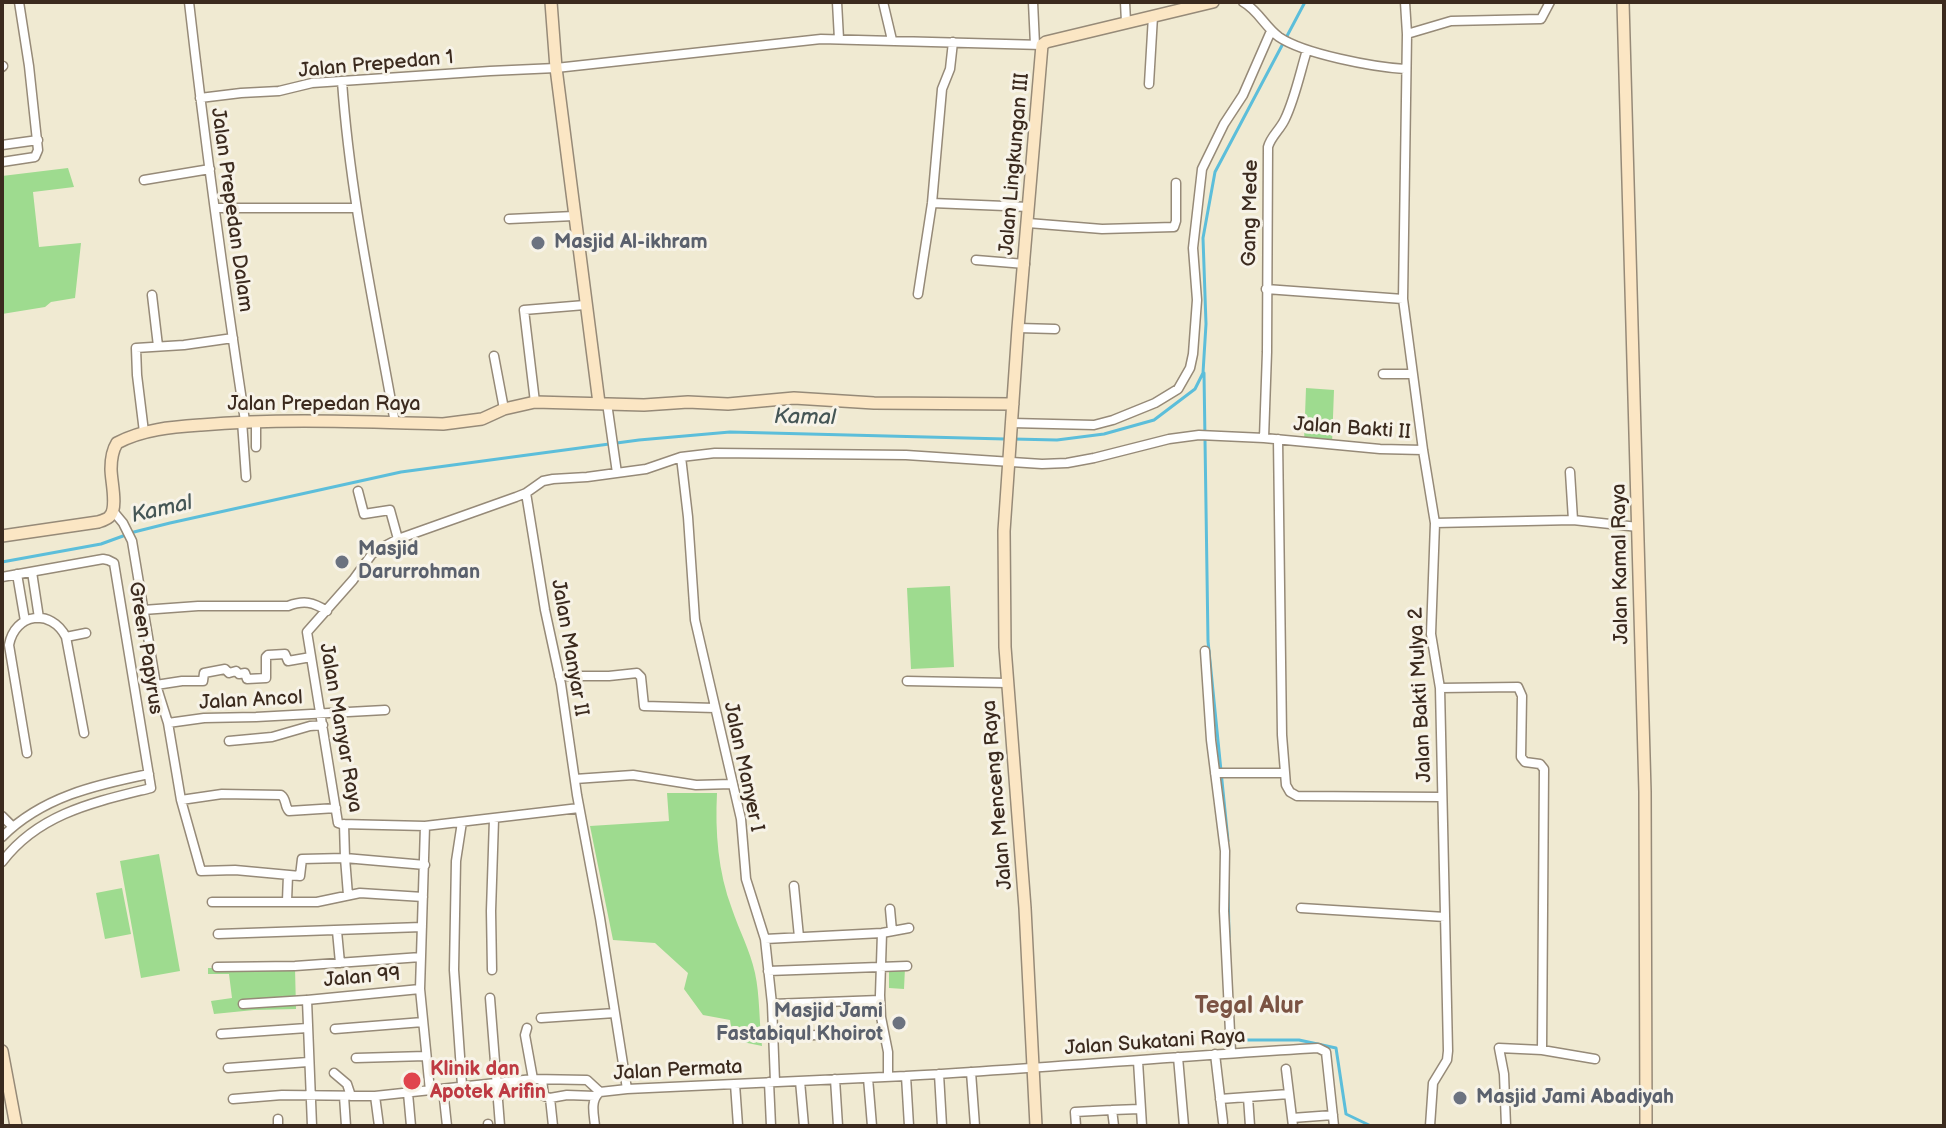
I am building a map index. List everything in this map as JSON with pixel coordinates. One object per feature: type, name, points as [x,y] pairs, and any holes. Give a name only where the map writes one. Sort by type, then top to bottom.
[{"type":"street","points":[[2,162],[35,157],[38,150],[19,2]]},
{"type":"street","name":"Jalan Prepedan Dalam","points":[[189,2],[233,338],[248,421]]},
{"type":"street","points":[[551,2],[585,305],[617,473]]},
{"type":"street","points":[[837,2],[839,39]]},
{"type":"street","points":[[883,2],[892,40]]},
{"type":"street","points":[[1033,2],[1039,45]]},
{"type":"street","points":[[1125,2],[1126,22]]},
{"type":"street","name":"Jalan Lingkungan III","points":[[1009,455],[1039,45],[1213,2]]},
{"type":"street","points":[[1243,2],[1290,44],[1387,68],[1405,69]]},
{"type":"street","name":"Jalan Bakti Mulya 2","points":[[1405,2],[1403,299],[1435,523],[1431,634],[1440,688],[1448,1051],[1447,1060],[1433,1083],[1430,1126]]},
{"type":"street","points":[[1407,34],[1451,21],[1541,19],[1550,2]]},
{"type":"street","name":"Jalan Kamal Raya","points":[[1623,2],[1645,792],[1646,1126]]},
{"type":"street","points":[[1149,84],[1153,16]]},
{"type":"street","points":[[1012,426],[1094,425],[1155,403],[1178,389],[1183,382],[1193,354],[1197,300],[1193,248],[1202,169],[1273,32]]},
{"type":"street","name":"Jalan Prepedan 1","points":[[200,98],[279,91],[312,83],[556,68],[821,39],[1039,45]]},
{"type":"street","points":[[918,294],[932,203],[942,89],[950,69],[953,42]]},
{"type":"street","name":"Gang Mede","points":[[1264,438],[1268,147],[1284,122],[1307,50]]},
{"type":"street","points":[[342,81],[345,135],[356,208],[395,423]]},
{"type":"street","points":[[2,145],[38,140]]},
{"type":"street","points":[[144,180],[210,169]]},
{"type":"street","points":[[1028,223],[1090,229],[1173,227],[1176,221],[1176,183]]},
{"type":"street","points":[[932,203],[1029,207]]},
{"type":"street","points":[[216,208],[356,208]]},
{"type":"street","points":[[509,219],[574,216]]},
{"type":"street","points":[[976,260],[1025,264]]},
{"type":"street","points":[[1266,289],[1403,299]]},
{"type":"street","points":[[152,295],[158,346]]},
{"type":"street","points":[[535,402],[524,310],[585,305]]},
{"type":"street","points":[[1018,328],[1055,329]]},
{"type":"street","points":[[144,432],[136,348],[233,338]]},
{"type":"street","points":[[494,356],[504,409]]},
{"type":"street","points":[[1383,374],[1412,374]]},
{"type":"street","name":"Jalan Prepedan Raya","points":[[113,511],[112,452],[117,443],[144,432],[248,421],[466,422],[535,402],[728,404],[794,398],[874,403],[1013,404]]},
{"type":"street","points":[[248,421],[256,447]]},
{"type":"street","points":[[246,477],[248,421]]},
{"type":"street","name":"Jalan Bakti II","points":[[1199,435],[1423,450]]},
{"type":"street","name":"Jalan Manyar Raya","points":[[579,808],[425,826],[338,823],[307,632],[372,554],[398,539],[526,493],[543,481],[646,469],[681,457],[715,453],[1009,455],[1042,464],[1067,463],[1199,435]]},
{"type":"street","points":[[1278,439],[1282,735],[1287,789],[1297,796],[1441,797]]},
{"type":"street","name":"Jalan Menceng Raya","points":[[1009,455],[1004,531],[1007,683],[1025,908],[1036,1126]]},
{"type":"street","name":"Jalan Manyer I","points":[[681,457],[695,620],[741,819],[746,879],[765,939],[772,1004],[771,1126]]},
{"type":"street","points":[[1570,472],[1573,520]]},
{"type":"street","points":[[358,491],[364,514],[390,510],[398,539]]},
{"type":"street","name":"Jalan Manyar II","points":[[526,493],[579,808]]},
{"type":"street","points":[[2,536],[98,522],[109,518],[113,511],[123,523],[132,541],[156,685],[168,723],[181,800],[201,871],[235,870],[300,876],[302,859],[345,858],[425,865]]},
{"type":"street","points":[[1435,523],[1573,520],[1638,527]]},
{"type":"street","name":"Green Papyrus","points":[[2,577],[103,559],[115,565],[149,774]]},
{"type":"street","points":[[32,572],[39,618]]},
{"type":"street","points":[[17,574],[25,621]]},
{"type":"street","points":[[143,610],[198,606],[288,606],[302,601],[327,611]]},
{"type":"street","points":[[27,753],[5,646],[13,631],[25,621],[39,618],[55,624],[66,637],[84,733]]},
{"type":"street","points":[[66,637],[86,633]]},
{"type":"street","points":[[1205,651],[1225,851],[1224,911],[1231,1052]]},
{"type":"street","points":[[156,685],[203,681],[204,673],[225,669],[229,673],[245,673],[247,679],[266,678],[268,655],[284,653],[288,661],[311,657]]},
{"type":"street","points":[[559,676],[637,673],[641,677],[642,704],[647,707],[715,708]]},
{"type":"street","points":[[907,681],[1007,683]]},
{"type":"street","points":[[1440,688],[1518,687],[1522,696],[1521,757],[1525,762],[1540,764],[1544,769],[1542,1050]]},
{"type":"street","name":"Jalan Ancol","points":[[168,723],[204,718],[385,710]]},
{"type":"street","points":[[229,741],[272,737],[323,725]]},
{"type":"street","points":[[1219,773],[1285,773]]},
{"type":"street","points":[[2,816],[6,831],[69,794],[149,774],[151,788],[89,804],[58,816],[25,837],[2,862]]},
{"type":"street","points":[[575,779],[633,775],[696,785],[732,784]]},
{"type":"street","points":[[181,800],[222,794],[281,795],[289,811],[336,808]]},
{"type":"street","points":[[579,808],[627,1089]]},
{"type":"street","points":[[492,970],[494,819]]},
{"type":"street","points":[[462,822],[456,861],[454,970],[462,1085]]},
{"type":"street","points":[[344,824],[348,895]]},
{"type":"street","points":[[425,826],[420,989],[430,1091]]},
{"type":"street","points":[[287,901],[288,875]]},
{"type":"street","points":[[794,886],[799,937]]},
{"type":"street","points":[[212,902],[317,902],[360,893],[423,897]]},
{"type":"street","points":[[1301,908],[1445,917]]},
{"type":"street","points":[[890,909],[892,931]]},
{"type":"street","points":[[218,934],[422,927]]},
{"type":"street","points":[[765,939],[882,933],[909,928]]},
{"type":"street","points":[[337,931],[340,963]]},
{"type":"street","points":[[882,933],[880,1000],[888,1052],[888,1077]]},
{"type":"street","points":[[217,967],[269,967],[421,957]]},
{"type":"street","points":[[768,971],[907,966]]},
{"type":"street","name":"Jalan 99","points":[[243,1004],[420,989]]},
{"type":"street","points":[[490,998],[500,1126]]},
{"type":"street","points":[[307,1000],[312,1126]]},
{"type":"street","points":[[772,1004],[880,1000]]},
{"type":"street","points":[[541,1018],[615,1013]]},
{"type":"street","points":[[335,1029],[423,1022]]},
{"type":"street","points":[[221,1034],[307,1028]]},
{"type":"street","points":[[527,1028],[525,1035],[544,1096],[598,1094]]},
{"type":"street","points":[[773,1037],[884,1032]]},
{"type":"street","name":"Jalan Sukatani Raya","points":[[1034,1067],[1318,1048],[1326,1052],[1333,1115]]},
{"type":"street","points":[[1506,1126],[1504,1074],[1499,1048],[1542,1050],[1595,1059]]},
{"type":"street","points":[[2,1051],[16,1126]]},
{"type":"street","points":[[1215,1054],[1223,1122]]},
{"type":"street","points":[[356,1058],[426,1056]]},
{"type":"street","points":[[1178,1057],[1184,1126]]},
{"type":"street","points":[[1138,1061],[1142,1126]]},
{"type":"street","points":[[228,1068],[308,1062]]},
{"type":"street","name":"Jalan Permata","points":[[233,1099],[282,1095],[375,1096],[537,1079],[587,1080],[598,1094],[627,1089],[1034,1067]]},
{"type":"street","points":[[1286,1069],[1293,1122],[1333,1115],[1334,1126]]},
{"type":"street","points":[[971,1072],[975,1126]]},
{"type":"street","points":[[334,1073],[347,1084],[346,1126]]},
{"type":"street","points":[[939,1074],[942,1126]]},
{"type":"street","points":[[906,1076],[909,1126]]},
{"type":"street","points":[[868,1078],[872,1126]]},
{"type":"street","points":[[835,1079],[838,1126]]},
{"type":"street","points":[[800,1081],[804,1126]]},
{"type":"street","points":[[735,1084],[738,1126]]},
{"type":"street","points":[[443,1089],[447,1126]]},
{"type":"street","points":[[408,1093],[411,1126]]},
{"type":"street","points":[[595,1126],[593,1103],[598,1094]]},
{"type":"street","points":[[1220,1099],[1289,1094]]},
{"type":"street","points":[[375,1096],[379,1126]]},
{"type":"street","points":[[1248,1097],[1250,1126]]},
{"type":"street","points":[[550,1098],[553,1126]]},
{"type":"street","points":[[1076,1126],[1075,1112],[1140,1109]]},
{"type":"street","points":[[1112,1110],[1114,1126]]},
{"type":"green space","points":[[68,168],[74,187],[33,192],[39,247],[81,243],[75,298],[2,314],[2,176]]},
{"type":"green space","points":[[1306,388],[1334,390],[1332,444],[1304,443]]},
{"type":"green space","points":[[950,586],[954,667],[911,669],[907,588]]},
{"type":"green space","points":[[667,793],[717,793],[717,837],[721,866],[727,895],[755,973],[762,1046],[733,1040],[730,1020],[703,1015],[684,989],[688,973],[655,943],[613,940],[590,826],[669,821]]},
{"type":"green space","points":[[159,854],[180,971],[141,978],[120,861]]},
{"type":"green space","points":[[122,888],[131,934],[105,939],[96,893]]},
{"type":"green space","points":[[889,967],[905,968],[904,989],[889,988]]},
{"type":"green space","points":[[208,968],[295,968],[296,1009],[214,1014],[211,1001],[232,998],[229,974],[208,974]]},
{"type":"waterway","name":"Kamal","points":[[1013,439],[1057,440],[1104,434],[1154,420],[1195,389],[1203,373],[1206,324],[1203,238],[1215,172],[1305,2]]},
{"type":"waterway","points":[[1204,373],[1208,641],[1228,841]]},
{"type":"waterway","name":"Kamal","points":[[2,562],[101,544],[170,523],[401,472],[639,440],[730,432],[1005,439]]},
{"type":"waterway","points":[[1228,884],[1229,937]]},
{"type":"waterway","points":[[1231,1040],[1299,1040],[1336,1048],[1346,1114],[1371,1126]]},
{"type":"place","name":"Masjid Al-ikhram","points":[[538,243]]},
{"type":"place","name":"Masjid Darurrohman","points":[[342,562]]},
{"type":"place","name":"Masjid Jami Fastabiqul Khoirot","points":[[899,1023]]},
{"type":"place","name":"Klinik dan Apotek Arifin","points":[[412,1081]]},
{"type":"place","name":"Masjid Jami Abadiyah","points":[[1460,1098]]},
{"type":"district","name":"Tegal Alur","points":[[1249,1007]]}]
